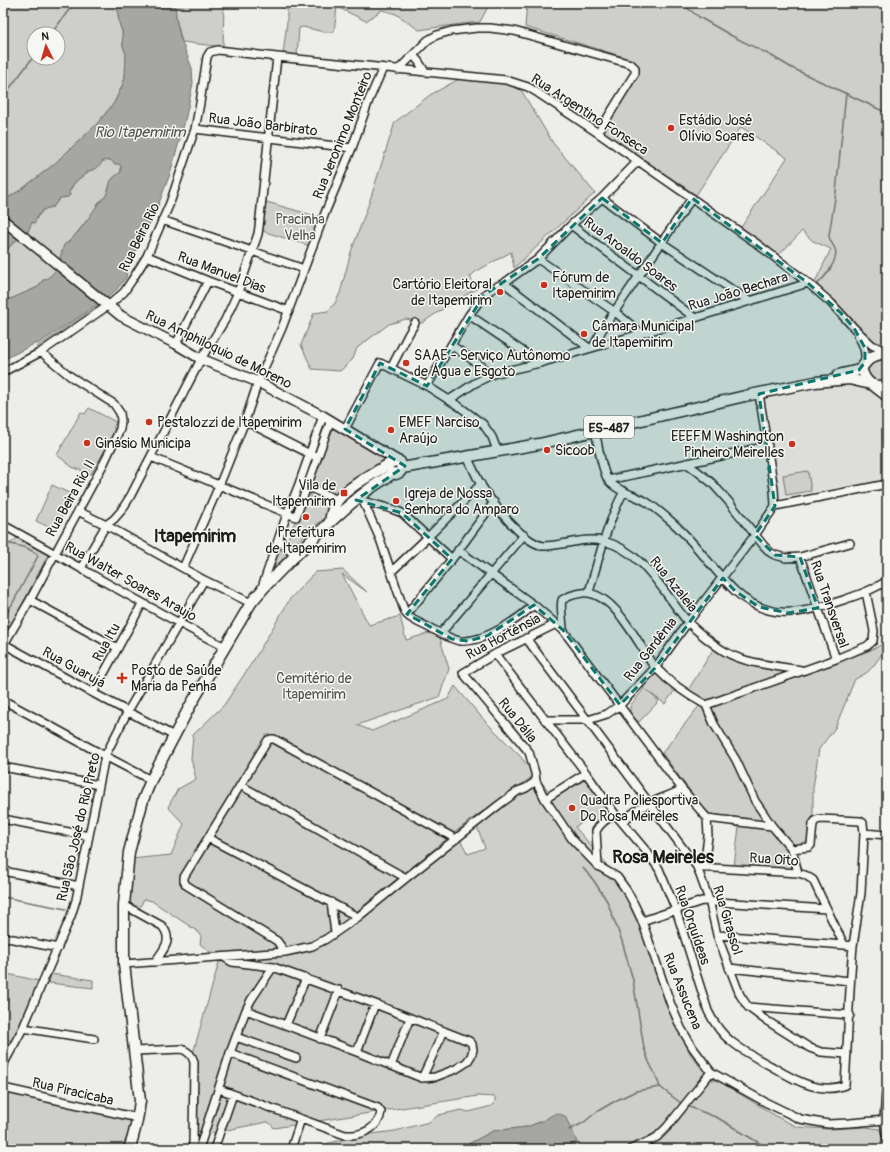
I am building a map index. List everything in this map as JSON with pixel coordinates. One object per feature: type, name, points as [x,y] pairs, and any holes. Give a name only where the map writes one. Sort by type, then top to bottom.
[{"type":"main road","name":"Rua Amphiloquio de Moreno","points":[[3,220],[121,316],[176,344],[201,359],[258,382],[327,418],[345,429],[396,467]]},
{"type":"main road","name":"ES-487","points":[[396,467],[467,457],[497,450],[538,444],[595,430],[815,382],[852,372],[862,367],[874,356],[887,352]]},
{"type":"main road","points":[[862,367],[864,375],[887,397]]},
{"type":"main road","name":"ES-487","points":[[815,382],[849,379],[880,386],[887,385]]},
{"type":"main road","points":[[330,522],[334,508],[344,493],[361,481],[396,467]]},
{"type":"main road","points":[[129,1149],[138,1118],[140,1101],[124,964],[124,904],[129,852],[143,800],[151,780],[174,736],[251,603],[262,589],[330,522],[359,501],[370,489],[396,467]]},
{"type":"main road","points":[[886,1127],[887,1092]]},
{"type":"street","points":[[398,70],[428,40],[442,33],[464,29],[490,28],[514,31],[631,64],[635,68],[635,72],[598,133]]},
{"type":"street","name":"Rua Argentino Fonseca","points":[[210,52],[218,50],[398,70],[506,80],[528,87],[638,160],[756,243],[832,303],[854,328]]},
{"type":"street","name":"Rua Beira Rio","points":[[3,372],[42,352],[124,292],[138,271],[170,203],[195,130],[206,62],[210,52]]},
{"type":"street","points":[[413,55],[425,72]]},
{"type":"street","points":[[81,568],[106,525],[114,519],[130,497],[201,359],[225,320],[238,292],[259,227],[277,57]]},
{"type":"street","name":"Rua Jeronimo Monteiro","points":[[183,568],[219,486],[245,421],[258,382],[289,311],[325,213],[383,68]]},
{"type":"street","name":"Rua João Barbirato","points":[[195,130],[352,148]]},
{"type":"street","points":[[427,386],[469,315],[484,295],[538,259],[571,225],[602,198],[638,160]]},
{"type":"street","points":[[602,198],[662,243],[749,301]]},
{"type":"street","points":[[504,283],[591,348],[692,198]]},
{"type":"street","points":[[162,220],[304,269]]},
{"type":"street","name":"Rua Aroaldo Soares","points":[[571,225],[695,318]]},
{"type":"street","name":"Rua Manuel Dias","points":[[146,256],[289,311]]},
{"type":"street","points":[[538,259],[615,312],[641,333]]},
{"type":"street","points":[[176,344],[208,281]]},
{"type":"street","name":"Rua João Bechara","points":[[449,400],[475,383],[493,374],[540,363],[695,318],[808,283]]},
{"type":"street","points":[[469,315],[540,363]]},
{"type":"street","points":[[391,368],[415,323]]},
{"type":"street","points":[[854,328],[872,345],[887,352]]},
{"type":"street","points":[[854,328],[862,342],[865,352],[866,357],[862,367]]},
{"type":"street","points":[[451,345],[493,374]]},
{"type":"street","name":"Rua Beira Rio II","points":[[4,645],[55,554],[120,430],[121,421],[120,412],[118,409],[108,400],[70,376],[42,352]]},
{"type":"street","points":[[345,429],[380,362],[427,386],[482,424],[492,438],[497,450]]},
{"type":"street","points":[[759,394],[768,446],[775,506],[887,484]]},
{"type":"street","points":[[151,457],[296,517],[308,487],[327,418]]},
{"type":"street","points":[[262,589],[287,514],[300,484],[310,454],[327,418]]},
{"type":"street","points":[[245,421],[317,458]]},
{"type":"street","points":[[595,430],[608,480],[624,492],[646,501],[674,524],[735,591],[759,607],[777,612],[800,612],[818,608],[866,592],[887,581]]},
{"type":"street","points":[[608,480],[768,446]]},
{"type":"street","name":"Rua Azaleia","points":[[467,457],[481,484],[511,524],[536,543],[543,546],[590,540],[604,542],[623,548],[635,557],[654,576],[688,622],[715,646],[734,656],[751,661],[802,670]]},
{"type":"street","points":[[686,463],[703,475],[719,491],[764,546],[775,555],[786,558],[800,557],[850,543]]},
{"type":"street","points":[[300,484],[338,500]]},
{"type":"street","points":[[391,572],[481,484]]},
{"type":"street","points":[[589,592],[613,515],[624,492]]},
{"type":"street","points":[[359,501],[402,513],[452,559]]},
{"type":"street","points":[[359,501],[380,539],[399,596],[407,614],[422,624],[452,639],[461,641],[474,640],[481,638],[516,619],[534,605]]},
{"type":"street","points":[[407,614],[452,559],[494,502]]},
{"type":"street","name":"Rua Gardênia","points":[[545,720],[588,720],[607,714],[620,705],[655,668],[775,506]]},
{"type":"street","points":[[78,511],[204,580],[251,603]]},
{"type":"street","name":"Rua Walter Soares Araujo","points":[[3,525],[142,604],[225,647]]},
{"type":"street","points":[[441,633],[524,535]]},
{"type":"street","points":[[279,539],[295,556]]},
{"type":"street","points":[[458,550],[534,605],[563,630],[682,789],[707,818],[708,836],[701,868]]},
{"type":"street","name":"Rua Transversal","points":[[800,557],[836,659]]},
{"type":"street","name":"Rua São José do Rio Preto","points":[[3,1066],[23,1028],[72,916],[105,756],[128,711],[204,580]]},
{"type":"street","points":[[563,630],[562,600],[575,594],[589,592],[597,595],[614,607],[655,668],[673,684],[706,705],[714,724],[736,760],[755,801],[772,826],[792,849],[798,874]]},
{"type":"street","points":[[706,705],[836,659],[867,646],[872,641],[874,636],[874,626],[866,592]]},
{"type":"street","points":[[30,600],[118,648]]},
{"type":"street","name":"Rua Itu","points":[[93,693],[142,604]]},
{"type":"street","name":"Rua Hortênsia","points":[[463,673],[495,654],[556,624]]},
{"type":"street","name":"Rua Girassol","points":[[526,638],[649,803],[701,868],[717,934],[740,995],[748,1007],[810,1048],[821,1052],[847,1054]]},
{"type":"street","name":"Rua Guarujá","points":[[4,645],[174,736]]},
{"type":"street","name":"Rua Orquídeas","points":[[495,654],[586,773],[615,814],[647,852],[659,869],[676,910],[708,1011],[716,1026],[731,1042],[743,1051],[781,1072],[812,1086],[827,1088],[846,1085],[847,1054]]},
{"type":"street","name":"Rua Dália","points":[[463,673],[529,752],[536,773],[536,781],[545,799],[572,839],[598,866]]},
{"type":"street","points":[[3,700],[151,780]]},
{"type":"street","points":[[285,952],[277,941],[186,885],[184,881],[184,877],[268,740],[274,739],[456,839]]},
{"type":"street","points":[[3,767],[99,786]]},
{"type":"street","points":[[545,799],[586,773]]},
{"type":"street","points":[[124,964],[285,952],[312,946],[326,939],[358,917],[506,800],[536,781]]},
{"type":"street","points":[[240,785],[406,878]]},
{"type":"street","points":[[622,822],[649,803],[682,789]]},
{"type":"street","points":[[598,866],[596,831],[602,823],[615,814]]},
{"type":"street","points":[[707,818],[772,826]]},
{"type":"street","points":[[3,819],[89,836]]},
{"type":"street","points":[[792,849],[809,847],[811,845],[813,824],[816,820],[860,821],[864,826],[861,893],[853,946],[850,981],[850,1015],[847,1054]]},
{"type":"street","points":[[864,833],[887,836]]},
{"type":"street","points":[[208,838],[358,917]]},
{"type":"street","name":"Rua Assucena","points":[[598,866],[617,877],[634,904],[642,921],[671,1005],[682,1028],[711,1072],[765,1102],[800,1119],[828,1124],[850,1123],[886,1127]]},
{"type":"street","name":"Rua Oito","points":[[701,868],[798,874],[810,877],[813,880],[844,945]]},
{"type":"street","points":[[3,871],[79,886]]},
{"type":"street","points":[[642,921],[694,903],[709,900],[827,909]]},
{"type":"street","points":[[331,902],[335,933]]},
{"type":"street","points":[[124,904],[162,926],[166,931],[168,936],[167,944],[155,962]]},
{"type":"street","points":[[717,934],[853,946]]},
{"type":"street","points":[[3,937],[58,948]]},
{"type":"street","points":[[224,957],[232,962],[273,967],[306,978],[469,1041],[473,1047],[471,1056],[467,1062],[456,1070],[435,1077],[422,1078],[246,1010]]},
{"type":"street","points":[[200,1149],[230,1053],[246,1010],[273,967]]},
{"type":"street","points":[[729,968],[850,981]]},
{"type":"street","points":[[286,1025],[306,978]]},
{"type":"street","points":[[320,1039],[339,990]]},
{"type":"street","points":[[357,1052],[375,1004]]},
{"type":"street","points":[[748,1007],[850,1015]]},
{"type":"street","points":[[391,1066],[410,1018]]},
{"type":"street","points":[[23,1028],[94,1039]]},
{"type":"street","points":[[422,1078],[444,1031]]},
{"type":"street","points":[[236,1037],[296,1058]]},
{"type":"street","points":[[134,1051],[182,1049],[193,1056],[193,1147]]},
{"type":"street","points":[[219,1089],[345,1135],[352,1135],[369,1130],[378,1122],[381,1112],[378,1108],[230,1053]]},
{"type":"street","points":[[631,1149],[657,1137],[667,1127],[711,1072]]},
{"type":"street","name":"Rua Piracicaba","points":[[3,1088],[138,1118]]},
{"type":"street","points":[[214,1149],[233,1094]]},
{"type":"street","points":[[291,1149],[301,1118]]},
{"type":"highlighted area","points":[[602,198],[662,243],[692,198],[808,283],[841,313],[854,328],[865,348],[865,362],[859,370],[759,394],[775,506],[755,535],[775,555],[800,557],[818,608],[788,613],[759,607],[735,591],[723,578],[655,668],[620,705],[563,630],[534,605],[487,636],[468,641],[452,639],[407,614],[452,559],[402,513],[356,500],[405,466],[345,429],[380,363],[427,386],[484,295],[538,259]]},
{"type":"shaded area","points":[[854,383],[870,389],[880,400],[887,440],[887,479],[780,498],[764,396],[803,388]]},
{"type":"green space","points":[[3,3],[117,3],[123,46],[126,54],[125,77],[114,103],[95,126],[53,165],[22,189],[3,201]]},
{"type":"green space","points":[[175,3],[224,3],[223,47],[182,42],[176,18]]},
{"type":"green space","points":[[267,3],[490,3],[480,22],[419,30],[396,14],[382,10],[366,21],[337,7],[334,32],[324,32],[303,27],[299,28],[297,56],[283,54],[287,9]]},
{"type":"green space","points":[[527,3],[887,3],[887,348],[860,332],[815,282],[831,249],[813,241],[802,231],[778,256],[740,229],[787,158],[741,127],[696,195],[600,130],[639,66],[621,56],[525,27]]},
{"type":"green space","points":[[461,78],[488,80],[506,84],[521,90],[553,143],[595,193],[514,268],[511,252],[475,272],[470,277],[477,289],[453,302],[422,323],[406,319],[389,324],[357,348],[353,359],[340,371],[312,369],[301,345],[314,313],[328,311],[335,303],[340,293],[351,252],[369,203],[395,122],[430,95]]},
{"type":"green space","points":[[111,159],[121,166],[121,172],[112,179],[106,196],[98,203],[93,213],[71,240],[64,245],[61,262],[27,234],[30,226],[44,209],[53,207],[60,198],[68,197],[70,195],[69,192],[75,182],[89,171],[97,168],[103,161]]},
{"type":"green space","name":"Pracinha Velha","points":[[263,201],[319,217],[310,246],[259,230]]},
{"type":"green space","points":[[21,237],[59,268],[42,281],[38,287],[3,301],[3,255],[14,242]]},
{"type":"green space","points":[[101,304],[103,307],[39,350],[37,347]]},
{"type":"green space","points":[[887,356],[887,381],[874,380],[869,375],[867,366],[874,359]]},
{"type":"green space","name":"Ginásio Municipa","points":[[89,408],[116,422],[113,428],[117,430],[91,474],[72,467],[57,455],[81,412],[85,414]]},
{"type":"green space","points":[[329,426],[389,460],[329,495],[309,486]]},
{"type":"green space","points":[[808,471],[811,491],[786,495],[783,475]]},
{"type":"green space","points":[[52,485],[73,495],[55,530],[36,521]]},
{"type":"green space","points":[[306,493],[330,506],[326,517],[293,546],[289,543],[288,539]]},
{"type":"green space","points":[[17,538],[48,555],[3,641],[3,549]]},
{"type":"green space","points":[[280,549],[288,556],[276,568],[274,566]]},
{"type":"green space","name":"Cemitério de Itapemirim","points":[[343,570],[367,592],[342,574],[369,625],[400,616],[406,640],[432,632],[439,635],[449,669],[439,697],[357,725],[372,731],[448,699],[455,686],[484,720],[520,756],[535,775],[469,821],[326,935],[302,946],[214,955],[200,944],[201,937],[197,931],[152,901],[144,899],[138,911],[126,902],[131,859],[171,855],[184,824],[168,807],[178,789],[196,779],[191,759],[193,735],[224,705],[253,661],[290,599],[315,572]]},
{"type":"green space","points":[[887,641],[885,651],[871,668],[866,673],[855,679],[835,728],[819,749],[813,788],[813,846],[794,851],[803,870],[734,866],[739,827],[716,821],[709,817],[662,753],[699,706],[699,703],[685,695],[714,648],[730,658],[741,662],[764,669],[781,671],[811,668],[841,660],[869,650]]},
{"type":"green space","points":[[655,673],[675,690],[665,704],[646,690],[659,701],[639,722],[630,715],[630,706]]},
{"type":"green space","points":[[586,779],[611,814],[598,823],[592,816],[575,827],[601,857],[617,880],[636,915],[660,985],[676,1025],[691,1055],[705,1073],[669,1121],[658,1131],[621,1149],[566,1149],[569,1145],[577,1142],[542,1121],[527,1127],[493,1131],[459,1149],[304,1149],[363,1135],[395,1131],[429,1122],[439,1115],[461,1110],[469,1112],[491,1106],[495,1102],[495,1097],[478,1096],[274,1128],[267,1122],[212,1133],[205,1129],[196,1132],[198,1082],[193,1053],[219,962],[299,954],[318,948],[336,936],[459,838],[468,854],[485,848],[476,824],[516,796],[538,783],[542,783],[555,798]]},
{"type":"green space","points":[[3,973],[39,981],[13,1041],[3,1039]]},
{"type":"green space","points":[[51,974],[93,980],[93,988],[49,983]]},
{"type":"green space","points":[[708,1080],[715,1080],[722,1083],[781,1119],[798,1127],[828,1129],[866,1127],[880,1129],[885,1149],[644,1149],[675,1125]]},
{"type":"green space","points":[[3,1086],[66,1101],[134,1112],[131,1149],[3,1149]]},
{"type":"water","name":"Rio Itapemirim","points":[[117,3],[175,3],[180,37],[192,68],[193,83],[185,121],[170,174],[156,211],[132,258],[126,278],[117,289],[102,303],[38,344],[34,344],[3,360],[3,301],[38,287],[42,281],[49,277],[58,268],[61,262],[60,257],[64,245],[74,237],[98,204],[104,199],[110,183],[114,177],[121,172],[121,166],[119,164],[114,164],[111,160],[103,161],[97,168],[89,171],[75,182],[69,192],[70,195],[68,197],[60,198],[53,207],[41,212],[37,216],[35,223],[32,222],[27,234],[14,242],[3,255],[3,201],[22,189],[53,165],[95,126],[114,103],[122,86],[125,77],[126,54],[123,46]]},
{"type":"water","points":[[556,1113],[565,1116],[577,1142],[569,1145],[566,1149],[459,1149],[493,1131],[527,1127]]},
{"type":"waterway","points":[[57,26],[74,3]]},
{"type":"waterway","points":[[681,3],[699,17],[732,36],[792,68],[887,113]]},
{"type":"waterway","points":[[3,97],[26,66]]},
{"type":"waterway","points":[[817,284],[827,273],[833,263],[836,253],[830,241],[829,235],[836,192],[846,93]]},
{"type":"waterway","points":[[3,542],[27,548],[38,556],[3,621]]},
{"type":"waterway","points":[[583,868],[594,881],[607,901],[622,941],[633,980],[644,1048],[649,1062],[660,1087],[682,1104]]},
{"type":"waterway","points":[[3,897],[66,909]]},
{"type":"waterway","points":[[3,941],[10,942]]},
{"type":"waterway","points":[[569,1130],[583,1123],[598,1111],[636,1091],[660,1087]]},
{"type":"waterway","points":[[687,1106],[718,1118],[769,1149]]},
{"type":"place","name":"Estádio José Olívio Soares","points":[[671,128]]},
{"type":"place","name":"Fórum de Itapemirim","points":[[544,285]]},
{"type":"place","name":"Cartório Eleitoral de Itapemirim","points":[[500,292]]},
{"type":"place","name":"Câmara Municipal de Itapemirim","points":[[584,334]]},
{"type":"place","name":"SAAE - Serviço Autônomo de Água e Esgoto","points":[[406,363]]},
{"type":"place","name":"Pestalozzi de Itapemirim","points":[[149,422]]},
{"type":"place","name":"EMEF Narciso Araújo","points":[[391,430]]},
{"type":"place","name":"Ginásio Municipa","points":[[87,443]]},
{"type":"place","name":"EEEFM Washington Pinheiro Meirelles","points":[[792,444]]},
{"type":"place","name":"Sicoob","points":[[547,450]]},
{"type":"place","name":"Vila de Itapemirim","points":[[344,493]]},
{"type":"place","name":"Igreja de Nossa Senhora do Amparo","points":[[396,501]]},
{"type":"place","name":"Prefeitura de Itapemirim","points":[[306,517]]},
{"type":"place","name":"Posto de Saúde Maria da Penha","points":[[122,678]]},
{"type":"place","name":"Quadra Poliesportiva Do Rosa Meireles","points":[[572,808]]},
{"type":"district","name":"Itapemirim","points":[[195,536]]},
{"type":"district","name":"Rosa Meireles","points":[[663,857]]}]
